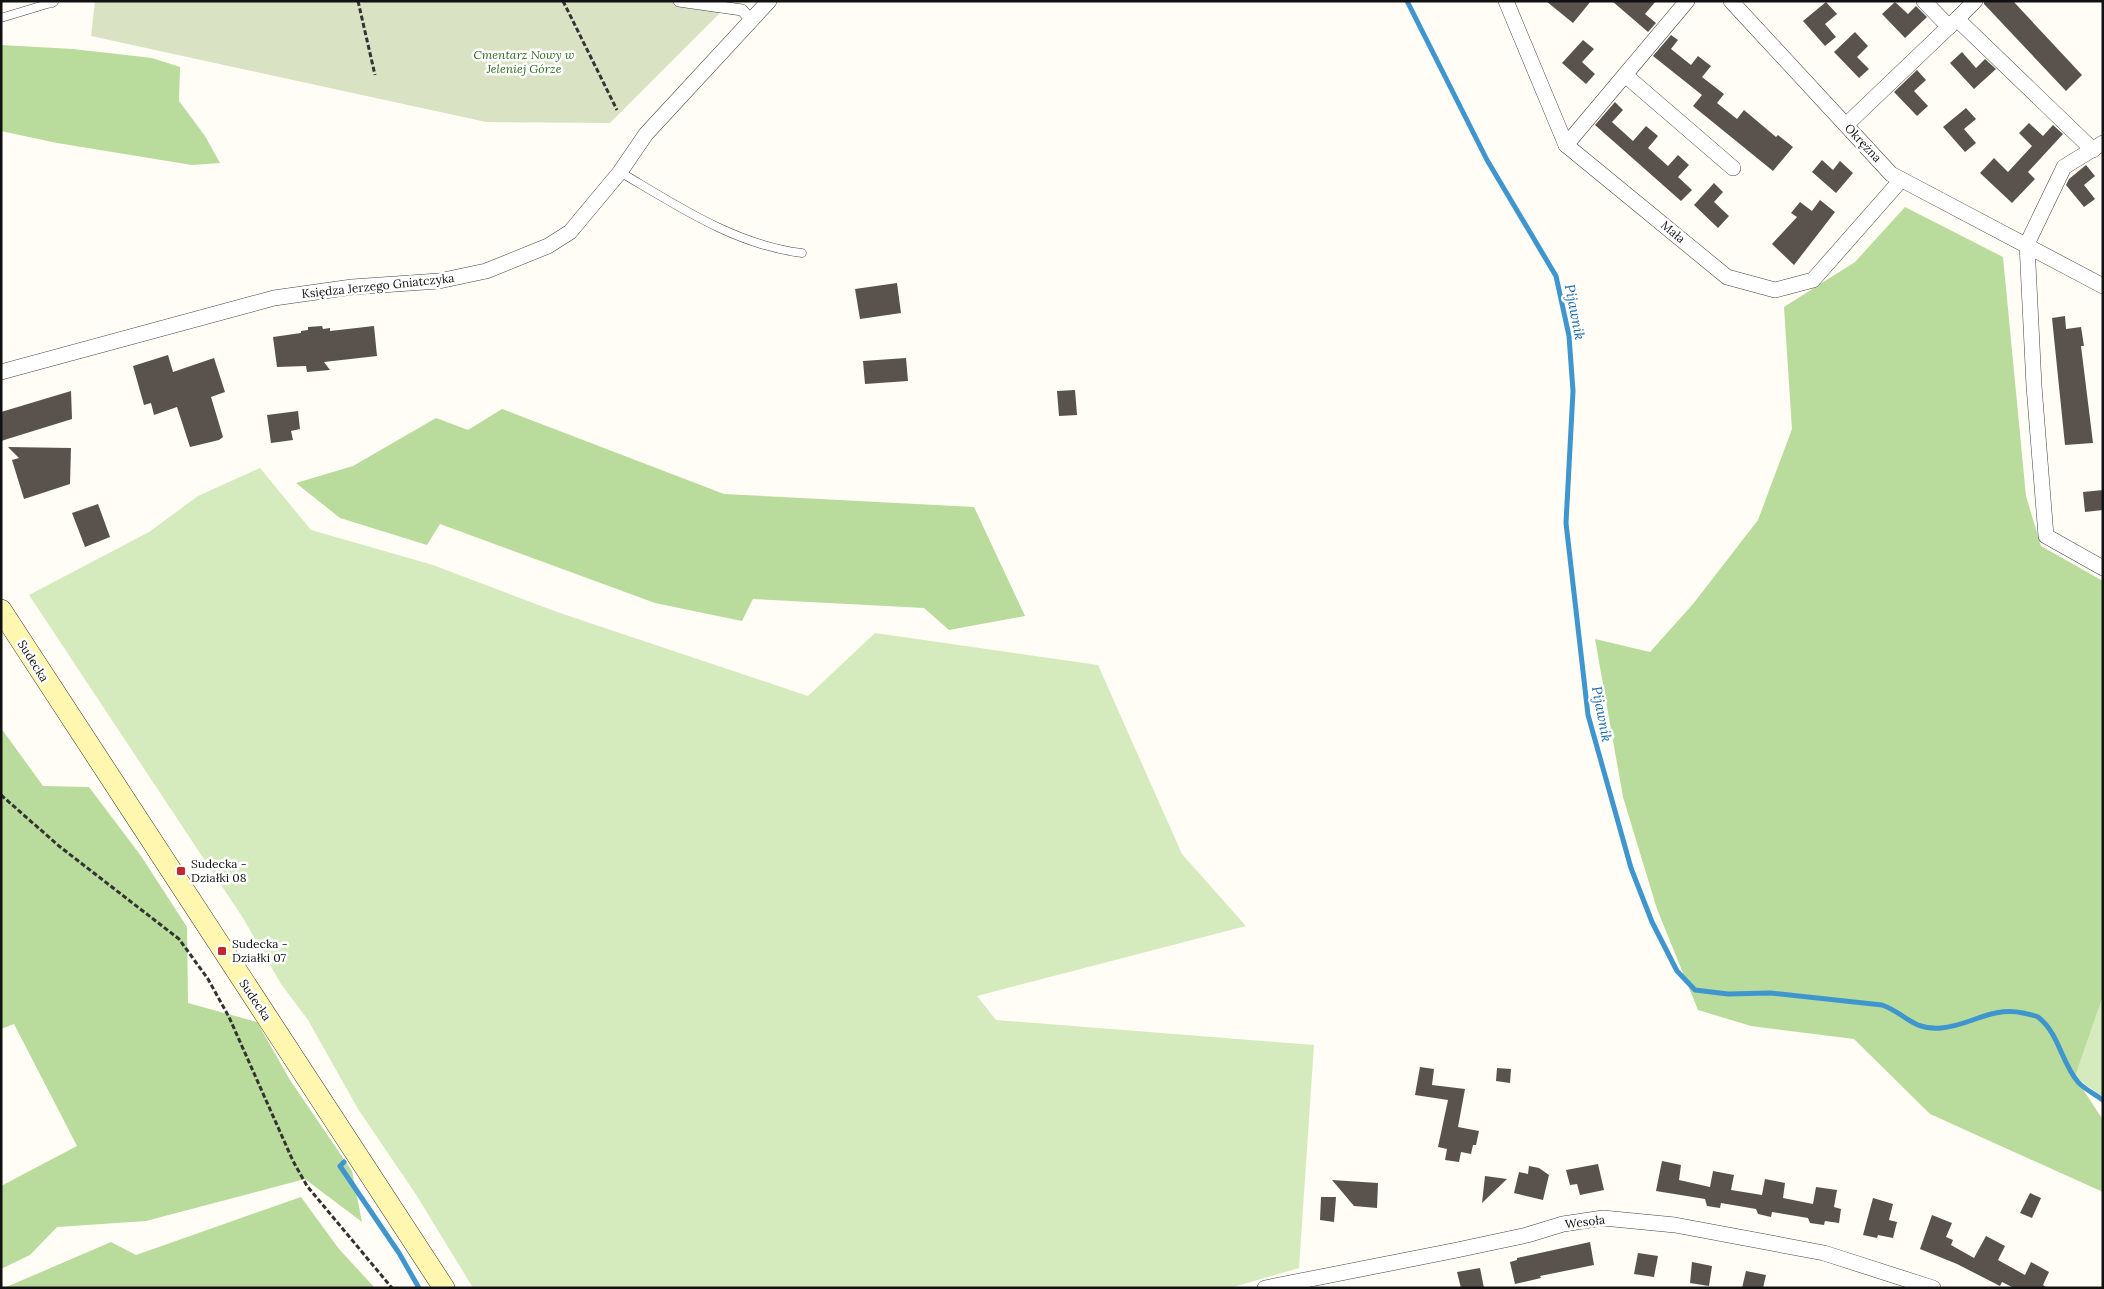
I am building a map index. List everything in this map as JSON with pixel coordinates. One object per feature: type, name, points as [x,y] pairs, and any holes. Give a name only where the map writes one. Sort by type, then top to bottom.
[{"type":"main road","name":"Sudecka","points":[[1,610],[107,775],[444,1288]]},
{"type":"street","points":[[679,1],[742,10],[751,20]]},
{"type":"street","name":"Księdza Jerzego Gniatczyka","points":[[1,372],[274,298],[352,287],[439,281],[486,272],[548,246],[570,232],[620,172],[646,134],[769,1]]},
{"type":"street","name":"Mała","points":[[1506,1],[1566,144],[1727,277],[1775,290],[1813,280],[1901,180]]},
{"type":"street","points":[[1566,144],[1687,1]]},
{"type":"street","name":"Okrężna","points":[[1730,1],[1891,174],[2027,244],[2103,286]]},
{"type":"street","points":[[1924,1],[1953,23],[2098,147],[2064,167],[2027,244],[2034,386],[2046,536],[2103,568]]},
{"type":"street","points":[[1846,125],[1975,1]]},
{"type":"street","points":[[1625,75],[1732,168]]},
{"type":"street","name":"Wesoła","points":[[1265,1288],[1430,1256],[1527,1235],[1563,1224],[1603,1218],[1675,1225],[1824,1253],[1932,1288]]},
{"type":"lane","points":[[1,18],[52,2]]},
{"type":"lane","points":[[620,172],[692,214],[743,238],[802,253]]},
{"type":"path","points":[[358,1],[374,75]]},
{"type":"path","points":[[563,1],[618,110]]},
{"type":"path","points":[[1,795],[59,846],[179,939],[208,979],[229,1017],[293,1161],[307,1186],[392,1288]]},
{"type":"green space","name":"Cmentarz Nowy w Jeleniej Górze","points":[[95,1],[728,1],[730,3],[610,123],[486,122],[91,36]]},
{"type":"green space","points":[[1,45],[73,49],[152,58],[180,67],[179,101],[205,136],[220,163],[192,165],[57,143],[1,131]]},
{"type":"green space","points":[[1905,207],[2003,257],[2026,496],[2041,546],[2103,581],[2103,996],[2075,1077],[2103,1120],[2103,1192],[1930,1114],[1854,1039],[1751,1026],[1698,1010],[1657,909],[1623,797],[1595,639],[1650,652],[1693,604],[1758,520],[1792,429],[1784,307],[1855,262]]},
{"type":"green space","points":[[502,409],[724,494],[974,507],[1025,616],[949,630],[924,608],[753,599],[742,621],[655,603],[440,524],[427,545],[340,518],[296,483],[353,466],[436,418],[468,430]]},
{"type":"green space","points":[[260,468],[311,530],[433,565],[557,612],[808,696],[875,633],[1098,665],[1182,854],[1246,926],[977,996],[996,1020],[1314,1045],[1299,1268],[1230,1288],[473,1288],[417,1196],[358,1109],[308,1020],[281,984],[243,918],[29,595],[149,532],[198,496]]},
{"type":"green space","points":[[1,728],[43,786],[89,787],[141,856],[187,927],[188,1003],[257,1022],[290,1080],[352,1171],[362,1222],[305,1179],[146,1221],[57,1227],[30,1255],[1,1269],[1,1186],[77,1146],[14,1024],[1,1029]]},
{"type":"green space","points":[[2103,996],[2103,1097],[2075,1077]]},
{"type":"green space","points":[[301,1197],[339,1249],[375,1288],[4,1288],[111,1242],[136,1255]]},
{"type":"building","points":[[1546,1],[1591,1],[1573,23]]},
{"type":"building","points":[[1612,1],[1656,1],[1645,14],[1656,23],[1648,32]]},
{"type":"building","points":[[1984,1],[2013,1],[2082,75],[2066,91],[1984,4]]},
{"type":"building","points":[[1826,2],[1837,14],[1825,24],[1836,37],[1825,46],[1803,21]]},
{"type":"building","points":[[1895,2],[1908,14],[1916,6],[1927,17],[1905,38],[1882,14]]},
{"type":"building","points":[[1855,32],[1868,46],[1857,57],[1869,69],[1859,78],[1834,52]]},
{"type":"building","points":[[1671,35],[1678,40],[1671,49],[1691,65],[1698,56],[1711,66],[1702,77],[1724,94],[1717,103],[1737,119],[1744,110],[1776,137],[1778,135],[1793,147],[1773,171],[1693,106],[1702,95],[1653,56]]},
{"type":"building","points":[[1583,40],[1594,49],[1582,62],[1595,74],[1586,84],[1562,63]]},
{"type":"building","points":[[1962,52],[1976,68],[1985,59],[1996,69],[1974,89],[1950,63]]},
{"type":"building","points":[[1917,70],[1926,80],[1914,91],[1928,106],[1917,116],[1894,92]]},
{"type":"building","points":[[1615,102],[1623,110],[1612,122],[1633,141],[1646,126],[1658,136],[1648,148],[1668,166],[1678,155],[1689,165],[1678,177],[1692,190],[1681,201],[1595,125]]},
{"type":"building","points":[[1966,108],[1976,119],[1964,129],[1976,143],[1965,152],[1943,127]]},
{"type":"building","points":[[2029,123],[2043,136],[2053,125],[2063,134],[2028,172],[2035,179],[2012,203],[1980,173],[1994,158],[2008,172],[2032,146],[2019,133]]},
{"type":"building","points":[[1822,160],[1833,170],[1840,161],[1853,173],[1836,193],[1812,172]]},
{"type":"building","points":[[2086,165],[2095,176],[2084,185],[2095,199],[2084,207],[2066,185],[2069,179]]},
{"type":"building","points":[[1714,183],[1723,192],[1714,202],[1729,216],[1718,228],[1694,205]]},
{"type":"building","points":[[1820,200],[1835,212],[1794,265],[1772,244],[1797,217],[1791,213],[1800,202],[1812,211]]},
{"type":"building","points":[[897,283],[901,313],[860,319],[855,289]]},
{"type":"building","points":[[2065,316],[2066,329],[2081,327],[2084,346],[2081,346],[2093,443],[2065,445],[2052,318]]},
{"type":"building","points":[[322,326],[323,329],[330,328],[330,331],[374,326],[377,356],[324,362],[330,370],[307,372],[306,366],[277,367],[273,337],[301,333],[301,331],[308,330],[308,327]]},
{"type":"building","points":[[168,355],[173,372],[214,358],[225,392],[211,397],[223,437],[219,440],[190,447],[177,407],[154,415],[151,403],[144,405],[133,366]]},
{"type":"building","points":[[906,358],[908,381],[865,384],[863,361]]},
{"type":"building","points":[[1075,390],[1077,415],[1059,416],[1057,391]]},
{"type":"building","points":[[71,391],[72,419],[1,441],[1,412]]},
{"type":"building","points":[[298,411],[300,429],[291,431],[293,440],[271,443],[267,415]]},
{"type":"building","points":[[8,447],[71,448],[70,484],[24,499],[12,460],[19,458]]},
{"type":"building","points":[[2103,490],[2103,510],[2085,512],[2083,492]]},
{"type":"building","points":[[98,504],[110,537],[85,547],[72,513]]},
{"type":"building","points":[[1420,1067],[1434,1069],[1432,1085],[1465,1089],[1458,1127],[1479,1131],[1476,1145],[1473,1145],[1471,1154],[1461,1152],[1459,1162],[1445,1160],[1447,1149],[1438,1147],[1448,1100],[1415,1095]]},
{"type":"building","points":[[1497,1068],[1511,1069],[1510,1083],[1496,1081]]},
{"type":"building","points":[[1662,1161],[1681,1165],[1679,1180],[1710,1187],[1713,1171],[1734,1175],[1731,1190],[1762,1195],[1765,1179],[1785,1183],[1783,1198],[1813,1204],[1816,1187],[1837,1190],[1834,1207],[1841,1209],[1839,1223],[1825,1221],[1824,1225],[1810,1223],[1808,1218],[1772,1212],[1771,1217],[1758,1214],[1756,1209],[1721,1203],[1720,1208],[1707,1206],[1705,1199],[1656,1191]]},
{"type":"building","points":[[1598,1164],[1604,1190],[1580,1195],[1577,1184],[1570,1185],[1566,1170]]},
{"type":"building","points":[[1529,1166],[1539,1168],[1549,1175],[1543,1200],[1514,1193],[1519,1172],[1528,1174]]},
{"type":"building","points":[[1485,1176],[1507,1179],[1482,1203]]},
{"type":"building","points":[[1332,1180],[1378,1183],[1377,1208],[1354,1206]]},
{"type":"building","points":[[2030,1193],[2041,1198],[2032,1218],[2020,1213]]},
{"type":"building","points":[[1321,1197],[1336,1197],[1334,1222],[1320,1220]]},
{"type":"building","points":[[1873,1198],[1893,1204],[1889,1220],[1897,1222],[1893,1238],[1878,1235],[1877,1238],[1863,1235]]},
{"type":"building","points":[[1932,1215],[1952,1223],[1946,1237],[1953,1240],[1951,1245],[1974,1258],[1986,1236],[2005,1246],[1998,1260],[2025,1275],[2031,1262],[2049,1272],[2043,1285],[2047,1288],[2014,1288],[2002,1282],[2000,1286],[1957,1264],[1920,1249]]},
{"type":"building","points":[[1590,1242],[1594,1265],[1540,1276],[1541,1278],[1515,1284],[1510,1262],[1517,1260],[1517,1258]]},
{"type":"building","points":[[1638,1253],[1658,1256],[1654,1277],[1634,1274]]},
{"type":"building","points":[[1692,1262],[1712,1266],[1709,1286],[1690,1283]]},
{"type":"building","points":[[1480,1268],[1484,1288],[1461,1288],[1457,1272]]},
{"type":"building","points":[[1746,1271],[1766,1275],[1763,1288],[1742,1288]]},
{"type":"waterway","name":"Pijawnik","points":[[1407,1],[1487,160],[1556,276],[1569,336],[1573,391],[1566,523],[1588,715],[1631,868],[1652,922],[1677,971],[1695,990],[1728,994],[1770,993],[1882,1005],[1923,1027],[1941,1028],[1952,1026],[2001,1012],[2023,1013],[2035,1016],[2051,1031],[2072,1074],[2078,1082],[2103,1100]]},
{"type":"waterway","points":[[344,1162],[340,1166],[399,1253],[419,1288]]},
{"type":"place","name":"Sudecka - Działki 08","points":[[181,871]]},
{"type":"place","name":"Sudecka - Działki 07","points":[[222,951]]}]
